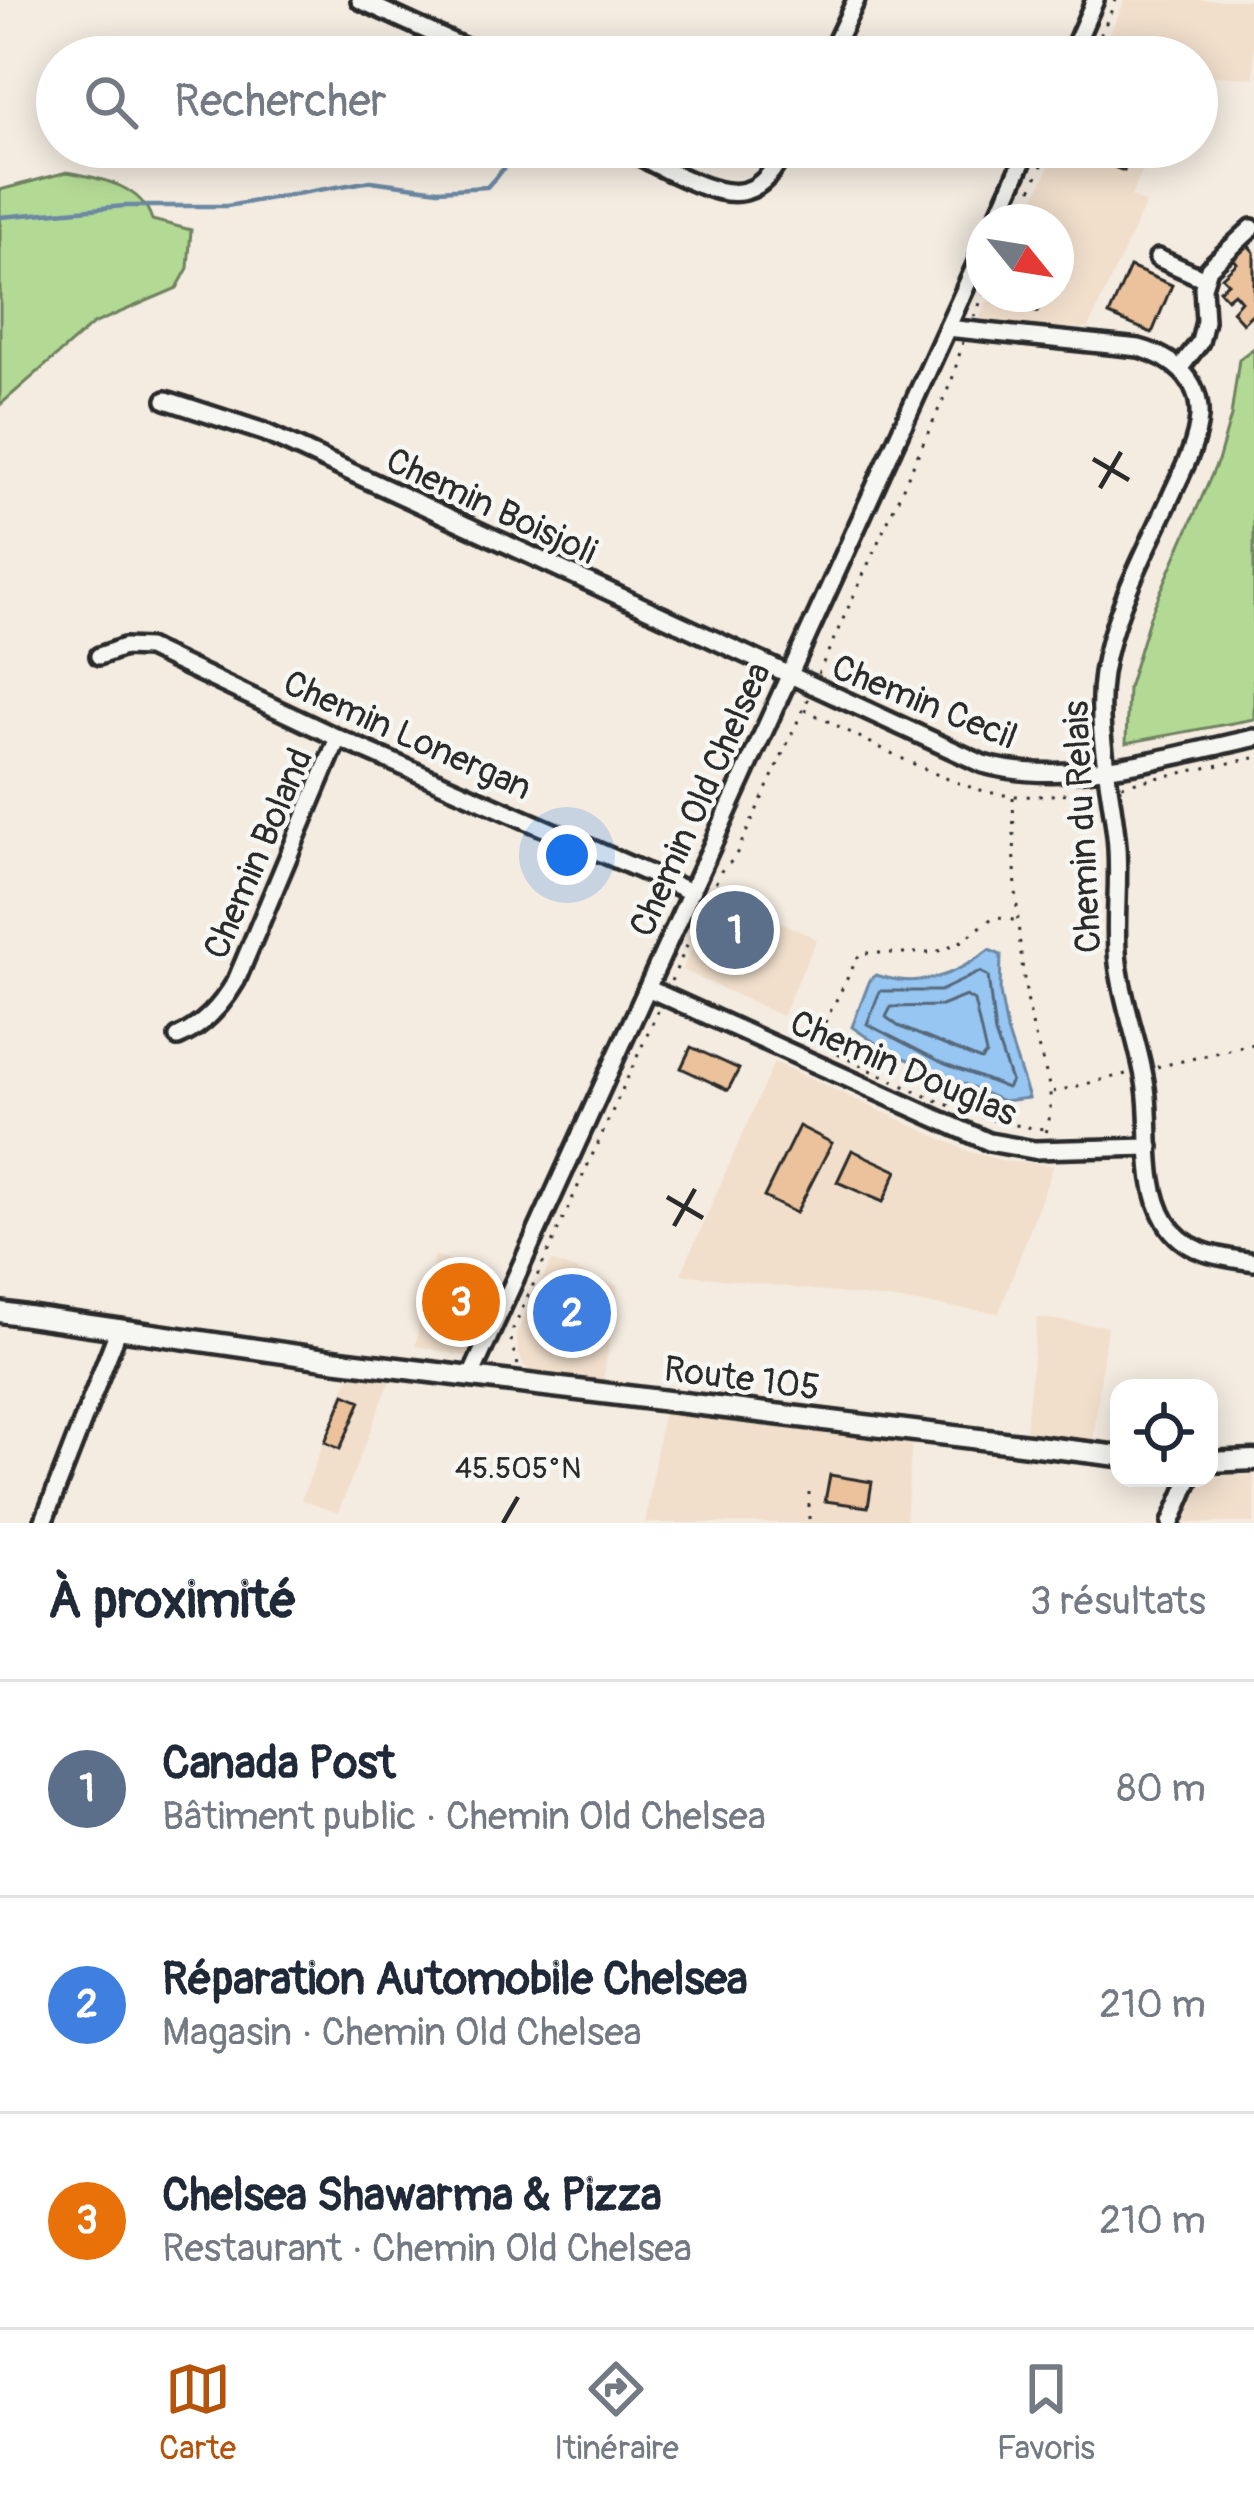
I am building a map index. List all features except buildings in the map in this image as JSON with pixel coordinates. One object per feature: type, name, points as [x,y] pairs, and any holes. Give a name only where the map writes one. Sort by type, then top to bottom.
[{"type":"main road","name":"Route 105","points":[[0,1312],[1110,1455]]},
{"type":"main road","points":[[1218,1462],[1254,1460]]},
{"type":"street","points":[[360,0],[439,36]]},
{"type":"street","points":[[839,36],[856,0]]},
{"type":"street","points":[[1079,36],[1095,0]]},
{"type":"street","points":[[667,168],[716,193],[738,195],[758,185],[774,168]]},
{"type":"street","points":[[1003,204],[1019,168]]},
{"type":"street","points":[[947,328],[1139,348],[1160,354],[1180,368],[1200,342],[1209,268],[1252,228]]},
{"type":"street","points":[[1158,258],[1205,279]]},
{"type":"street","name":"Chemin Old Chelsea","points":[[471,1376],[966,286]]},
{"type":"street","name":"Chemin du Relais","points":[[1180,368],[1196,395],[1196,432],[1109,646],[1101,710],[1117,843],[1118,962],[1143,1067],[1160,1208],[1172,1231],[1203,1253],[1254,1262]]},
{"type":"street","name":"Chemin Boisjoli","points":[[166,400],[264,432],[788,676]]},
{"type":"street","name":"Chemin Lonergan","points":[[99,656],[124,647],[148,648],[338,738],[691,892]]},
{"type":"street","name":"Chemin Cecil","points":[[788,676],[952,752],[1007,771],[1106,766],[1254,738]]},
{"type":"street","name":"Chemin Boland","points":[[178,1037],[194,1030],[226,999],[236,981],[338,738]]},
{"type":"street","name":"Chemin Douglas","points":[[646,988],[967,1134],[1008,1147],[1150,1147]]},
{"type":"street","points":[[43,1523],[119,1328]]},
{"type":"street","points":[[1171,1523],[1186,1487]]},
{"type":"path","points":[[1100,36],[1116,0]]},
{"type":"path","points":[[1025,204],[1041,168]]},
{"type":"path","points":[[517,1366],[511,1343],[514,1329],[721,871],[734,860],[813,688],[952,380],[953,365],[976,312]]},
{"type":"path","points":[[1013,795],[1018,921],[1031,1020],[1052,1092],[1041,1150]]},
{"type":"path","points":[[806,1060],[860,953],[923,956],[962,941],[995,916],[1018,921]]},
{"type":"path","points":[[814,1043],[973,1114],[1048,1129]]},
{"type":"path","points":[[809,1492],[809,1523]]},
{"type":"shaded area","points":[[1125,0],[1254,0],[1254,78],[1218,76],[1218,36],[1109,36]]},
{"type":"shaded area","points":[[1048,168],[1144,168],[1131,196],[1146,203],[1088,329],[994,323],[980,317],[982,312],[1074,312],[1074,204],[1032,204]]},
{"type":"shaded area","points":[[718,893],[817,939],[782,1016],[682,970]]},
{"type":"shaded area","points":[[774,1062],[970,1152],[1004,1161],[1054,1165],[999,1313],[681,1274]]},
{"type":"shaded area","points":[[434,1255],[499,1289],[471,1357],[415,1346]]},
{"type":"shaded area","points":[[551,1261],[618,1286],[603,1382],[533,1372],[518,1353],[516,1334]]},
{"type":"shaded area","points":[[1037,1318],[1107,1326],[1093,1443],[1025,1436]]},
{"type":"shaded area","points":[[350,1374],[391,1379],[338,1513],[301,1500]]},
{"type":"shaded area","points":[[663,1412],[912,1440],[906,1523],[645,1523]]},
{"type":"shaded area","points":[[1254,1474],[1254,1523],[1181,1523],[1196,1487],[1218,1487],[1218,1477]]},
{"type":"green space","points":[[67,172],[118,185],[139,199],[152,220],[191,230],[188,268],[177,288],[93,324],[0,405],[0,190]]},
{"type":"green space","points":[[1254,348],[1254,719],[1126,743],[1128,688],[1150,616],[1219,458],[1239,359]]},
{"type":"water","points":[[989,950],[1001,955],[1000,992],[1007,1031],[1029,1098],[1003,1101],[886,1050],[852,1027],[876,975],[907,981],[936,978]]},
{"type":"waterway","points":[[0,217],[125,206],[227,206],[371,181],[438,190],[487,187],[504,168]]},
{"type":"place","name":"Canada Post","points":[[735,930]]},
{"type":"place","name":"Chelsea Shawarma & Pizza","points":[[461,1302]]},
{"type":"place","name":"Réparation Automobile Chelsea","points":[[572,1313]]}]
